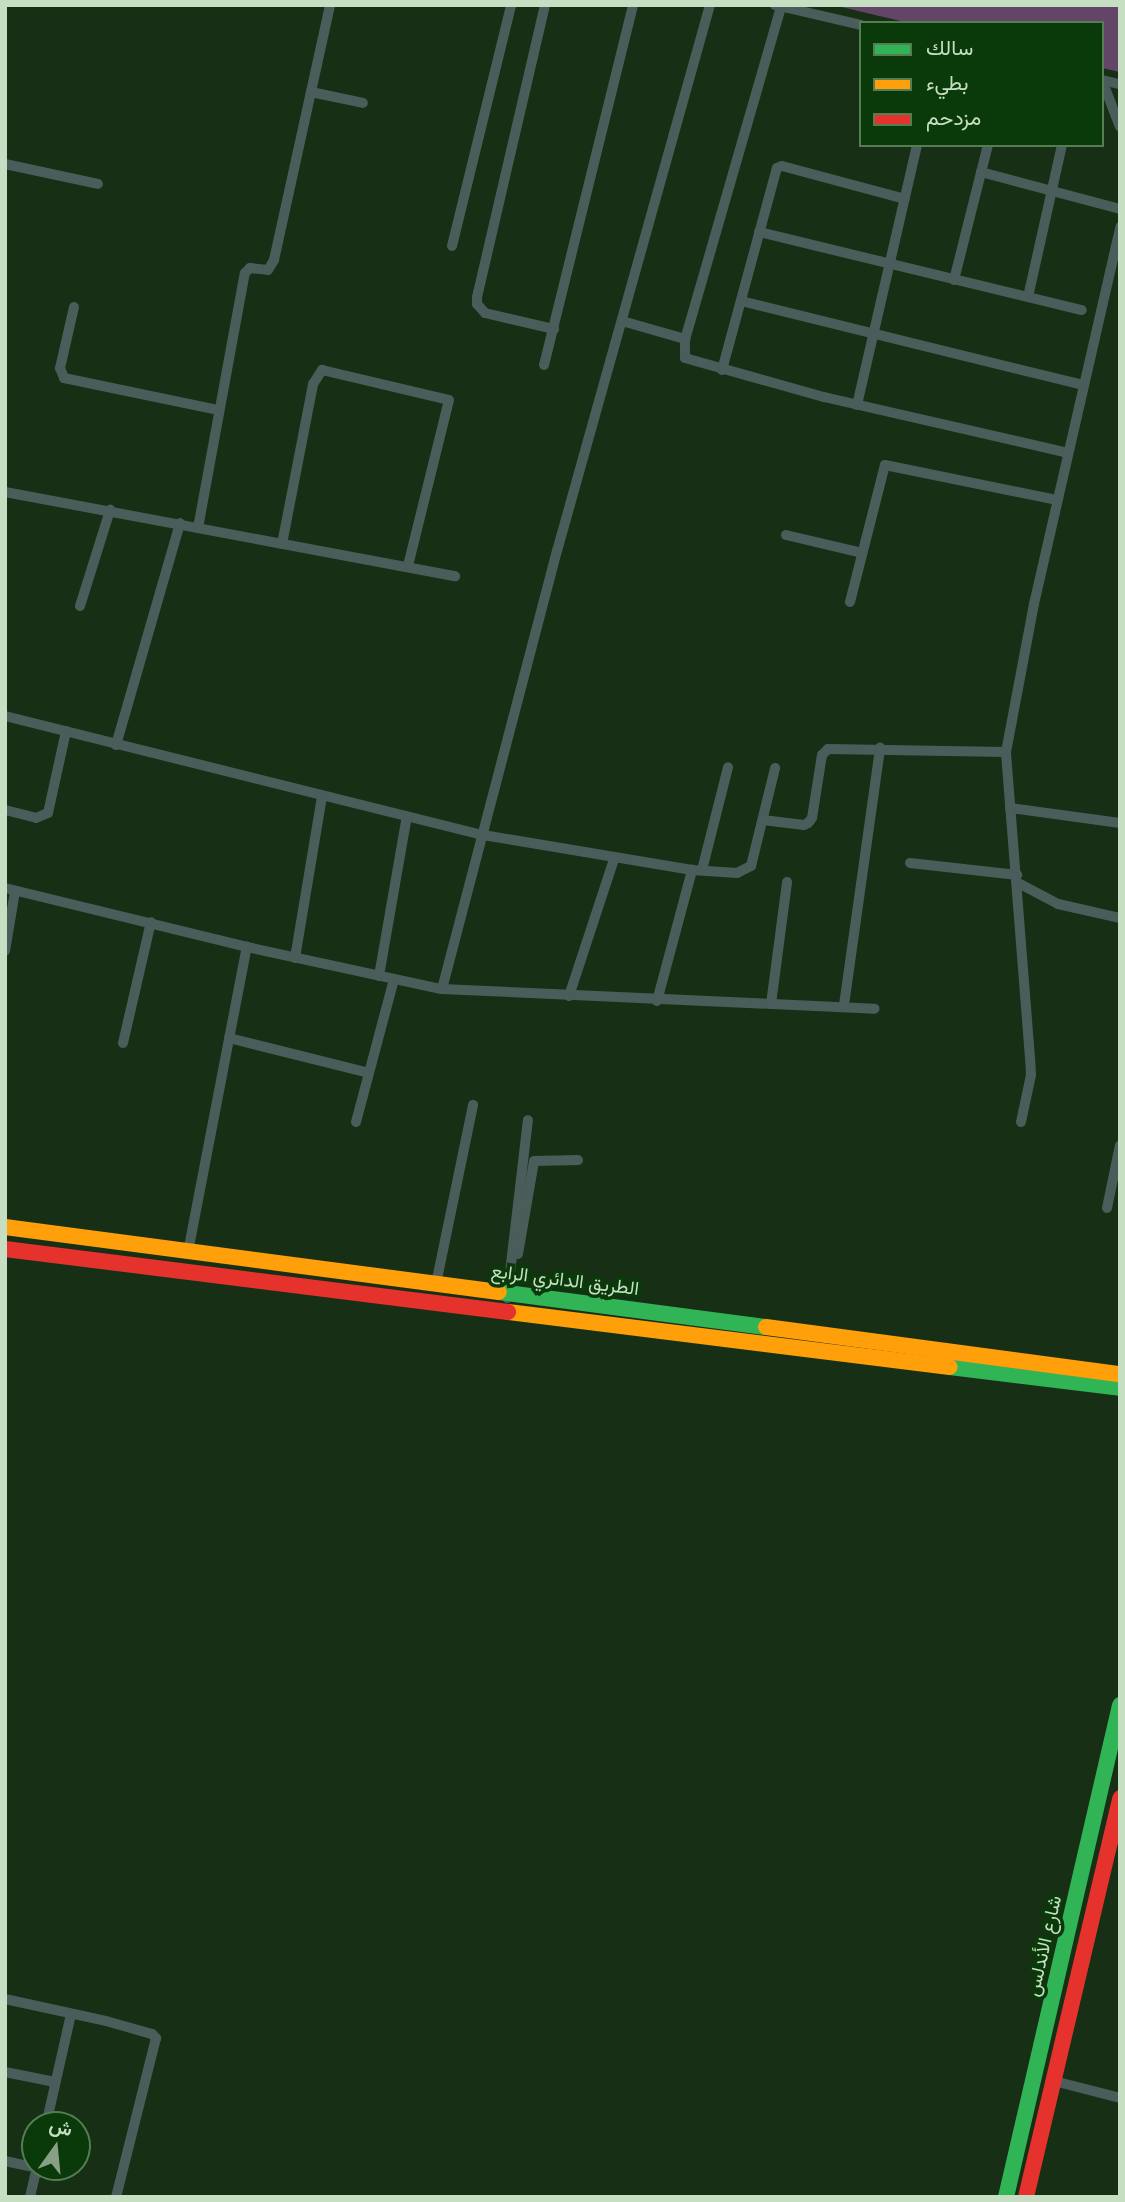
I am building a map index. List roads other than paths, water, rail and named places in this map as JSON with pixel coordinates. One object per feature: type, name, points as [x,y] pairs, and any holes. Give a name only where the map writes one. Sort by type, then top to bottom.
[{"type":"main road","name":"الطريق الدائري الرابع","points":[[5,1227],[512,1294],[1117,1385]]},
{"type":"main road","name":"الطريق الدائري الرابع","points":[[5,1249],[1117,1385]]},
{"type":"main road","points":[[241,1278],[250,1269],[246,1260]]},
{"type":"main road","name":"شارع الأندلس","points":[[1006,2197],[1120,1705]]},
{"type":"main road","name":"شارع الأندلس","points":[[1026,2197],[1120,1798]]},
{"type":"street","points":[[198,528],[245,273],[249,268],[268,270],[272,266],[330,5]]},
{"type":"street","points":[[452,246],[511,5]]},
{"type":"street","points":[[545,5],[477,297],[482,310],[492,316],[554,329]]},
{"type":"street","points":[[544,365],[633,5]]},
{"type":"street","points":[[442,989],[710,5]]},
{"type":"street","points":[[859,25],[778,6],[683,353],[687,360],[722,370],[857,405],[1068,453]]},
{"type":"street","points":[[1104,85],[1120,127]]},
{"type":"street","points":[[311,92],[363,103]]},
{"type":"street","points":[[857,405],[917,147]]},
{"type":"street","points":[[954,280],[987,147]]},
{"type":"street","points":[[1028,298],[1062,147]]},
{"type":"street","points":[[5,164],[98,184]]},
{"type":"street","points":[[722,370],[777,168],[782,166],[905,199]]},
{"type":"street","points":[[981,172],[1120,209]]},
{"type":"street","points":[[1021,1122],[1031,1075],[1006,752],[1057,500],[1120,227]]},
{"type":"street","points":[[759,232],[1082,310]]},
{"type":"street","points":[[741,301],[1083,385]]},
{"type":"street","points":[[74,307],[60,368],[64,379],[219,410]]},
{"type":"street","points":[[622,321],[685,339]]},
{"type":"street","points":[[282,544],[314,380],[322,370],[449,400],[408,566]]},
{"type":"street","points":[[850,602],[883,468],[890,464],[943,478],[1057,500]]},
{"type":"street","points":[[5,492],[455,576]]},
{"type":"street","points":[[80,606],[110,510]]},
{"type":"street","points":[[116,745],[180,523]]},
{"type":"street","points":[[786,535],[862,553]]},
{"type":"street","points":[[5,716],[483,835],[614,859],[737,873],[751,866],[775,768]]},
{"type":"street","points":[[5,810],[36,818],[48,813],[66,731]]},
{"type":"street","points":[[844,1005],[880,748]]},
{"type":"street","points":[[763,820],[804,825],[808,823],[812,818],[822,755],[828,749],[1006,752]]},
{"type":"street","points":[[657,1001],[728,767]]},
{"type":"street","points":[[295,958],[323,796]]},
{"type":"street","points":[[1010,808],[1120,823]]},
{"type":"street","points":[[379,976],[407,816]]},
{"type":"street","points":[[569,996],[614,859]]},
{"type":"street","points":[[910,863],[1017,879],[1058,904],[1120,918]]},
{"type":"street","points":[[771,1004],[787,882]]},
{"type":"street","points":[[5,951],[10,890],[295,958],[442,989],[657,1001],[844,1005],[875,1009]]},
{"type":"street","points":[[123,1043],[151,922]]},
{"type":"street","points":[[188,1252],[247,947]]},
{"type":"street","points":[[356,1122],[394,979]]},
{"type":"street","points":[[229,1038],[369,1073]]},
{"type":"street","points":[[436,1284],[473,1105]]},
{"type":"street","points":[[512,1294],[528,1120]]},
{"type":"street","points":[[1107,1208],[1120,1145]]},
{"type":"street","points":[[505,1311],[512,1294],[534,1161],[578,1160]]},
{"type":"street","points":[[5,1999],[150,2033],[156,2038],[116,2197]]},
{"type":"street","points":[[49,2111],[71,2014]]},
{"type":"street","points":[[5,2072],[55,2082]]},
{"type":"street","points":[[1054,2081],[1120,2098]]}]
